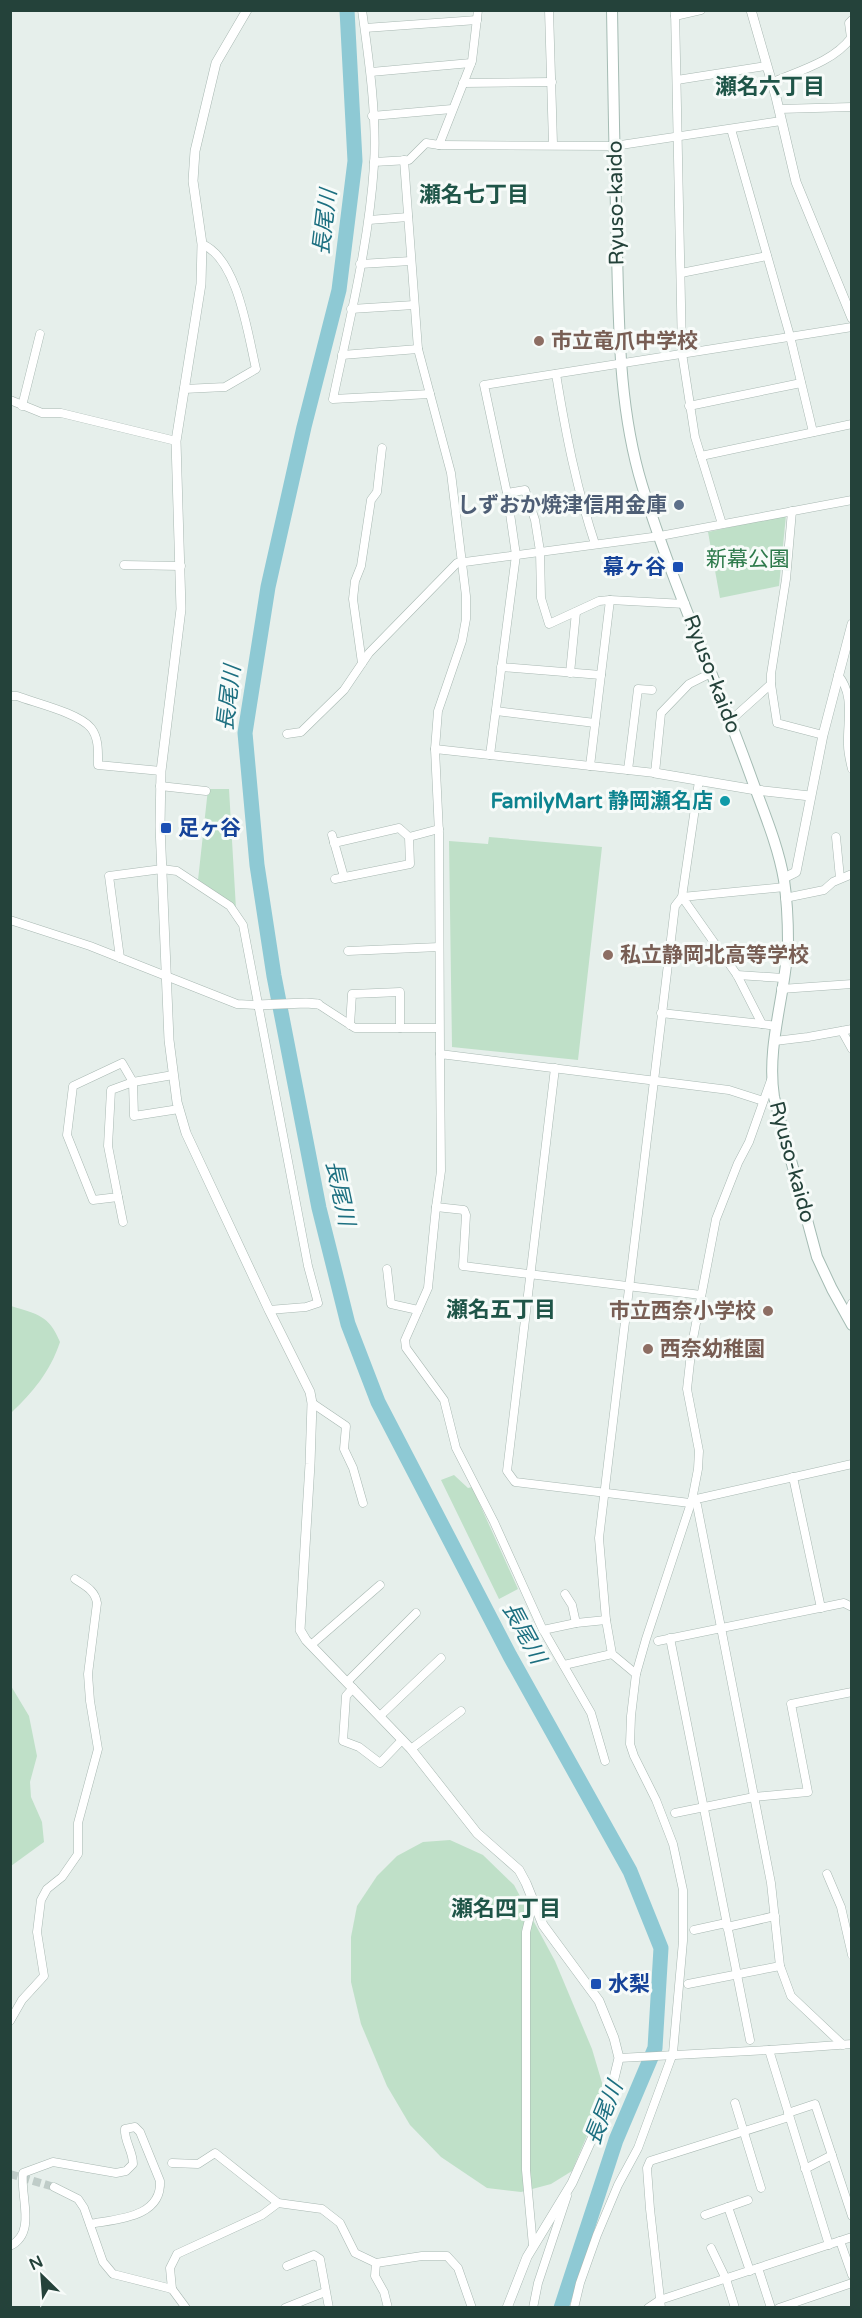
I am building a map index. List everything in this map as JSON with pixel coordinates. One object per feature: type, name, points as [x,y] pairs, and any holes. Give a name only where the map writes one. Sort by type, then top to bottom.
[{"type":"main road","name":"Ryuso-kaido","points":[[612,10],[620,363],[632,445],[642,485],[660,536],[777,851],[784,888],[788,943],[771,1079],[774,1098],[817,1257],[849,1320]]},
{"type":"street","points":[[247,10],[216,63],[195,151],[194,195],[202,244],[201,284],[176,441],[181,609],[160,771],[169,1040],[173,1075],[186,1133],[268,1310],[310,1392],[312,1403],[300,1630],[311,1645],[411,1749],[477,1833],[519,1870],[549,1935],[599,2001],[606,2015],[619,2058],[608,2103],[572,2183],[538,2283],[533,2307]]},
{"type":"street","points":[[362,10],[371,72],[374,162],[369,220],[333,399],[430,394]]},
{"type":"street","points":[[439,145],[471,63],[478,10]]},
{"type":"street","points":[[549,10],[553,144]]},
{"type":"street","points":[[701,10],[675,13],[682,353],[689,406],[701,456],[722,524]]},
{"type":"street","points":[[751,10],[802,198],[852,318]]},
{"type":"street","points":[[365,28],[477,20]]},
{"type":"street","points":[[771,83],[831,56],[846,45],[851,38],[849,23],[852,20]]},
{"type":"street","points":[[371,72],[471,63]]},
{"type":"street","points":[[677,80],[766,66]]},
{"type":"street","points":[[463,83],[552,82]]},
{"type":"street","points":[[778,109],[852,107]]},
{"type":"street","points":[[372,116],[452,109]]},
{"type":"street","points":[[374,162],[409,160],[426,143],[614,146],[781,121]]},
{"type":"street","points":[[731,129],[789,336],[813,432]]},
{"type":"street","points":[[404,160],[418,349],[451,473],[462,562],[466,619],[462,642],[438,711],[435,750],[439,829],[441,1171],[431,1276],[405,1340],[406,1348],[444,1400],[456,1448],[494,1522],[543,1630],[591,1713],[605,1761]]},
{"type":"street","points":[[369,220],[408,217]]},
{"type":"street","points":[[184,389],[225,387],[256,369],[236,287],[211,248],[202,244]]},
{"type":"street","points":[[681,273],[767,256]]},
{"type":"street","points":[[360,264],[411,261]]},
{"type":"street","points":[[351,309],[414,305]]},
{"type":"street","points":[[490,755],[516,555],[507,493],[484,385],[852,327]]},
{"type":"street","points":[[22,406],[40,334]]},
{"type":"street","points":[[342,355],[418,349]]},
{"type":"street","points":[[556,374],[570,459],[595,544]]},
{"type":"street","points":[[689,406],[801,383]]},
{"type":"street","points":[[10,400],[42,413],[61,413],[176,441]]},
{"type":"street","points":[[701,456],[852,424]]},
{"type":"street","points":[[362,663],[353,599],[355,582],[361,566],[371,500],[377,492],[382,448]]},
{"type":"street","points":[[507,493],[525,490],[536,520],[540,551],[541,598],[549,624],[598,601],[685,604]]},
{"type":"street","points":[[287,734],[301,732],[344,690],[369,653],[457,564],[660,536],[852,500]]},
{"type":"street","points":[[792,511],[786,579],[771,684],[777,723],[823,735]]},
{"type":"street","points":[[124,565],[181,566]]},
{"type":"street","points":[[590,766],[610,600]]},
{"type":"street","points":[[570,673],[576,612]]},
{"type":"street","points":[[784,888],[796,872],[823,735],[852,624]]},
{"type":"street","points":[[501,667],[601,675]]},
{"type":"street","points":[[655,773],[661,713],[689,684],[711,673]]},
{"type":"street","points":[[838,675],[844,682],[850,711],[848,746],[852,769]]},
{"type":"street","points":[[730,720],[771,684]]},
{"type":"street","points":[[628,770],[638,689],[652,690]]},
{"type":"street","points":[[10,696],[17,696],[76,718],[91,727],[98,741],[98,765],[160,771]]},
{"type":"street","points":[[496,711],[595,723]]},
{"type":"street","points":[[435,750],[655,773],[756,790],[810,796]]},
{"type":"street","points":[[636,1674],[612,1654],[606,1620],[598,1538],[675,906],[682,897],[699,781]]},
{"type":"street","points":[[160,786],[206,791]]},
{"type":"street","points":[[334,843],[399,828],[409,837],[411,864],[335,879]]},
{"type":"street","points":[[409,837],[439,829]]},
{"type":"street","points":[[332,835],[344,877]]},
{"type":"street","points":[[836,837],[840,878]]},
{"type":"street","points":[[120,958],[109,876],[162,869],[177,871],[230,906],[243,925],[256,1005],[308,1266],[318,1303],[306,1307],[268,1310]]},
{"type":"street","points":[[682,897],[784,888],[824,890],[840,878],[852,874]]},
{"type":"street","points":[[682,897],[737,975],[762,1024]]},
{"type":"street","points":[[10,920],[120,958],[237,1004],[318,1004],[350,1025],[367,1029],[439,1028]]},
{"type":"street","points":[[348,951],[439,947]]},
{"type":"street","points":[[737,975],[782,984],[852,984]]},
{"type":"street","points":[[350,1025],[352,994],[400,992],[400,1028]]},
{"type":"street","points":[[661,1013],[776,1026]]},
{"type":"street","points":[[775,1041],[852,1029]]},
{"type":"street","points":[[842,1031],[852,1049]]},
{"type":"street","points":[[440,1054],[729,1090],[763,1101]]},
{"type":"street","points":[[118,1197],[93,1200],[67,1135],[73,1086],[122,1063],[133,1082],[134,1116],[179,1109]]},
{"type":"street","points":[[555,1068],[507,1471],[515,1482],[691,1502],[697,1505],[771,1884],[780,1966],[791,1996],[847,2044]]},
{"type":"street","points":[[123,1222],[108,1146],[111,1090],[133,1082],[173,1075]]},
{"type":"street","points":[[574,2307],[597,2235],[618,2185],[638,2148],[669,2054],[683,1941],[683,1890],[673,1844],[630,1743],[631,1716],[636,1674],[691,1502],[698,1468],[699,1451],[687,1389],[692,1344],[716,1219],[738,1163],[749,1142],[771,1079]]},
{"type":"street","points":[[436,1207],[464,1210],[466,1215],[463,1266],[701,1295]]},
{"type":"street","points":[[387,1269],[391,1304],[418,1310]]},
{"type":"street","points":[[849,1320],[852,1303]]},
{"type":"street","points":[[312,1403],[346,1426],[344,1449],[353,1468],[363,1503]]},
{"type":"street","points":[[691,1502],[852,1464]]},
{"type":"street","points":[[794,1477],[821,1608]]},
{"type":"street","points":[[10,2021],[22,2000],[44,1977],[36,1932],[40,1900],[47,1888],[62,1876],[78,1854],[78,1824],[98,1749],[88,1674],[98,1603],[90,1589],[75,1579]]},
{"type":"street","points":[[311,1645],[380,1585]]},
{"type":"street","points":[[564,1594],[572,1605],[576,1623]]},
{"type":"street","points":[[658,1641],[844,1603],[852,1607]]},
{"type":"street","points":[[402,1740],[380,1763],[359,1747],[343,1741],[346,1696],[350,1685],[416,1613]]},
{"type":"street","points":[[543,1630],[606,1620]]},
{"type":"street","points":[[670,1638],[750,2040]]},
{"type":"street","points":[[564,1665],[612,1654]]},
{"type":"street","points":[[380,1716],[441,1658]]},
{"type":"street","points":[[675,1813],[754,1797],[808,1792],[791,1704],[852,1692]]},
{"type":"street","points":[[411,1749],[461,1710]]},
{"type":"street","points":[[827,1874],[841,1907],[852,1955]]},
{"type":"street","points":[[533,1903],[526,1932],[526,2170],[533,2246]]},
{"type":"street","points":[[694,1930],[775,1916]]},
{"type":"street","points":[[688,1984],[780,1966]]},
{"type":"street","points":[[619,2058],[847,2044]]},
{"type":"street","points":[[769,2050],[829,2245]]},
{"type":"street","points":[[735,2103],[761,2188]]},
{"type":"street","points":[[661,2304],[647,2168],[650,2161],[743,2132],[816,2104],[852,2216]]},
{"type":"street","points":[[10,2246],[18,2243],[25,2234],[23,2173],[53,2162],[116,2174],[126,2171],[133,2164],[133,2157],[125,2129],[135,2127],[140,2132],[160,2181],[156,2200],[148,2210],[132,2216],[90,2224]]},
{"type":"street","points":[[172,2163],[198,2164],[215,2153],[278,2203],[322,2209],[340,2223],[355,2253],[376,2264],[422,2256],[447,2256],[458,2268],[472,2307]]},
{"type":"street","points":[[805,2169],[832,2154]]},
{"type":"street","points":[[507,2307],[533,2246],[572,2183]]},
{"type":"street","points":[[54,2187],[78,2199],[84,2208],[103,2262],[113,2274],[172,2289]]},
{"type":"street","points":[[705,2215],[748,2200]]},
{"type":"street","points":[[186,2307],[172,2289],[170,2268],[177,2254],[262,2215],[278,2203]]},
{"type":"street","points":[[728,2207],[771,2307]]},
{"type":"street","points":[[648,2307],[852,2237]]},
{"type":"street","points":[[840,2241],[852,2275]]},
{"type":"street","points":[[711,2248],[726,2279],[735,2307]]},
{"type":"street","points":[[287,2266],[314,2255],[320,2259],[329,2307]]},
{"type":"street","points":[[376,2264],[375,2276],[384,2292],[388,2307]]},
{"type":"street","points":[[779,2307],[852,2283]]},
{"type":"street","points":[[285,2307],[325,2292]]},
{"type":"green space","name":"新幕公園","points":[[786,515],[779,586],[720,598],[708,532]]},
{"type":"green space","points":[[208,789],[229,789],[236,909],[198,880]]},
{"type":"green space","points":[[489,837],[602,847],[578,1060],[452,1047],[449,841],[488,844]]},
{"type":"green space","points":[[11,1306],[28,1311],[47,1321],[60,1342],[40,1381],[11,1413]]},
{"type":"green space","points":[[454,1475],[468,1488],[472,1487],[518,1589],[499,1599],[441,1480]]},
{"type":"green space","points":[[11,1686],[29,1716],[37,1756],[30,1782],[31,1797],[42,1822],[44,1842],[11,1866]]},
{"type":"green space","points":[[450,1840],[483,1855],[514,1885],[555,1961],[592,2049],[605,2093],[572,2171],[551,2184],[521,2192],[487,2188],[441,2157],[410,2125],[387,2086],[361,2024],[351,1982],[351,1937],[357,1906],[377,1876],[397,1856],[423,1842]]},
{"type":"waterway","name":"長尾川","points":[[347,10],[355,161],[339,290],[304,427],[268,587],[245,733],[257,865],[274,976],[319,1208],[348,1324],[378,1402],[510,1656],[630,1871],[661,1948],[655,2048],[616,2140],[561,2308]]},
{"type":"tunnel","points":[[10,2174],[54,2187]]},
{"type":"place","name":"市立竜爪中学校","points":[[539,341]]},
{"type":"place","name":"しずおか焼津信用金庫","points":[[679,505]]},
{"type":"place","name":"幕ヶ谷","points":[[678,567]]},
{"type":"place","name":"FamilyMart 静岡瀬名店","points":[[725,801]]},
{"type":"place","name":"足ヶ谷","points":[[166,828]]},
{"type":"place","name":"私立静岡北高等学校","points":[[608,955]]},
{"type":"place","name":"市立西奈小学校","points":[[768,1311]]},
{"type":"place","name":"西奈幼稚園","points":[[648,1349]]},
{"type":"place","name":"水梨","points":[[596,1984]]},
{"type":"district","name":"瀬名六丁目","points":[[770,87]]},
{"type":"district","name":"瀬名七丁目","points":[[474,195]]},
{"type":"district","name":"瀬名五丁目","points":[[501,1310]]},
{"type":"district","name":"瀬名四丁目","points":[[506,1909]]}]
